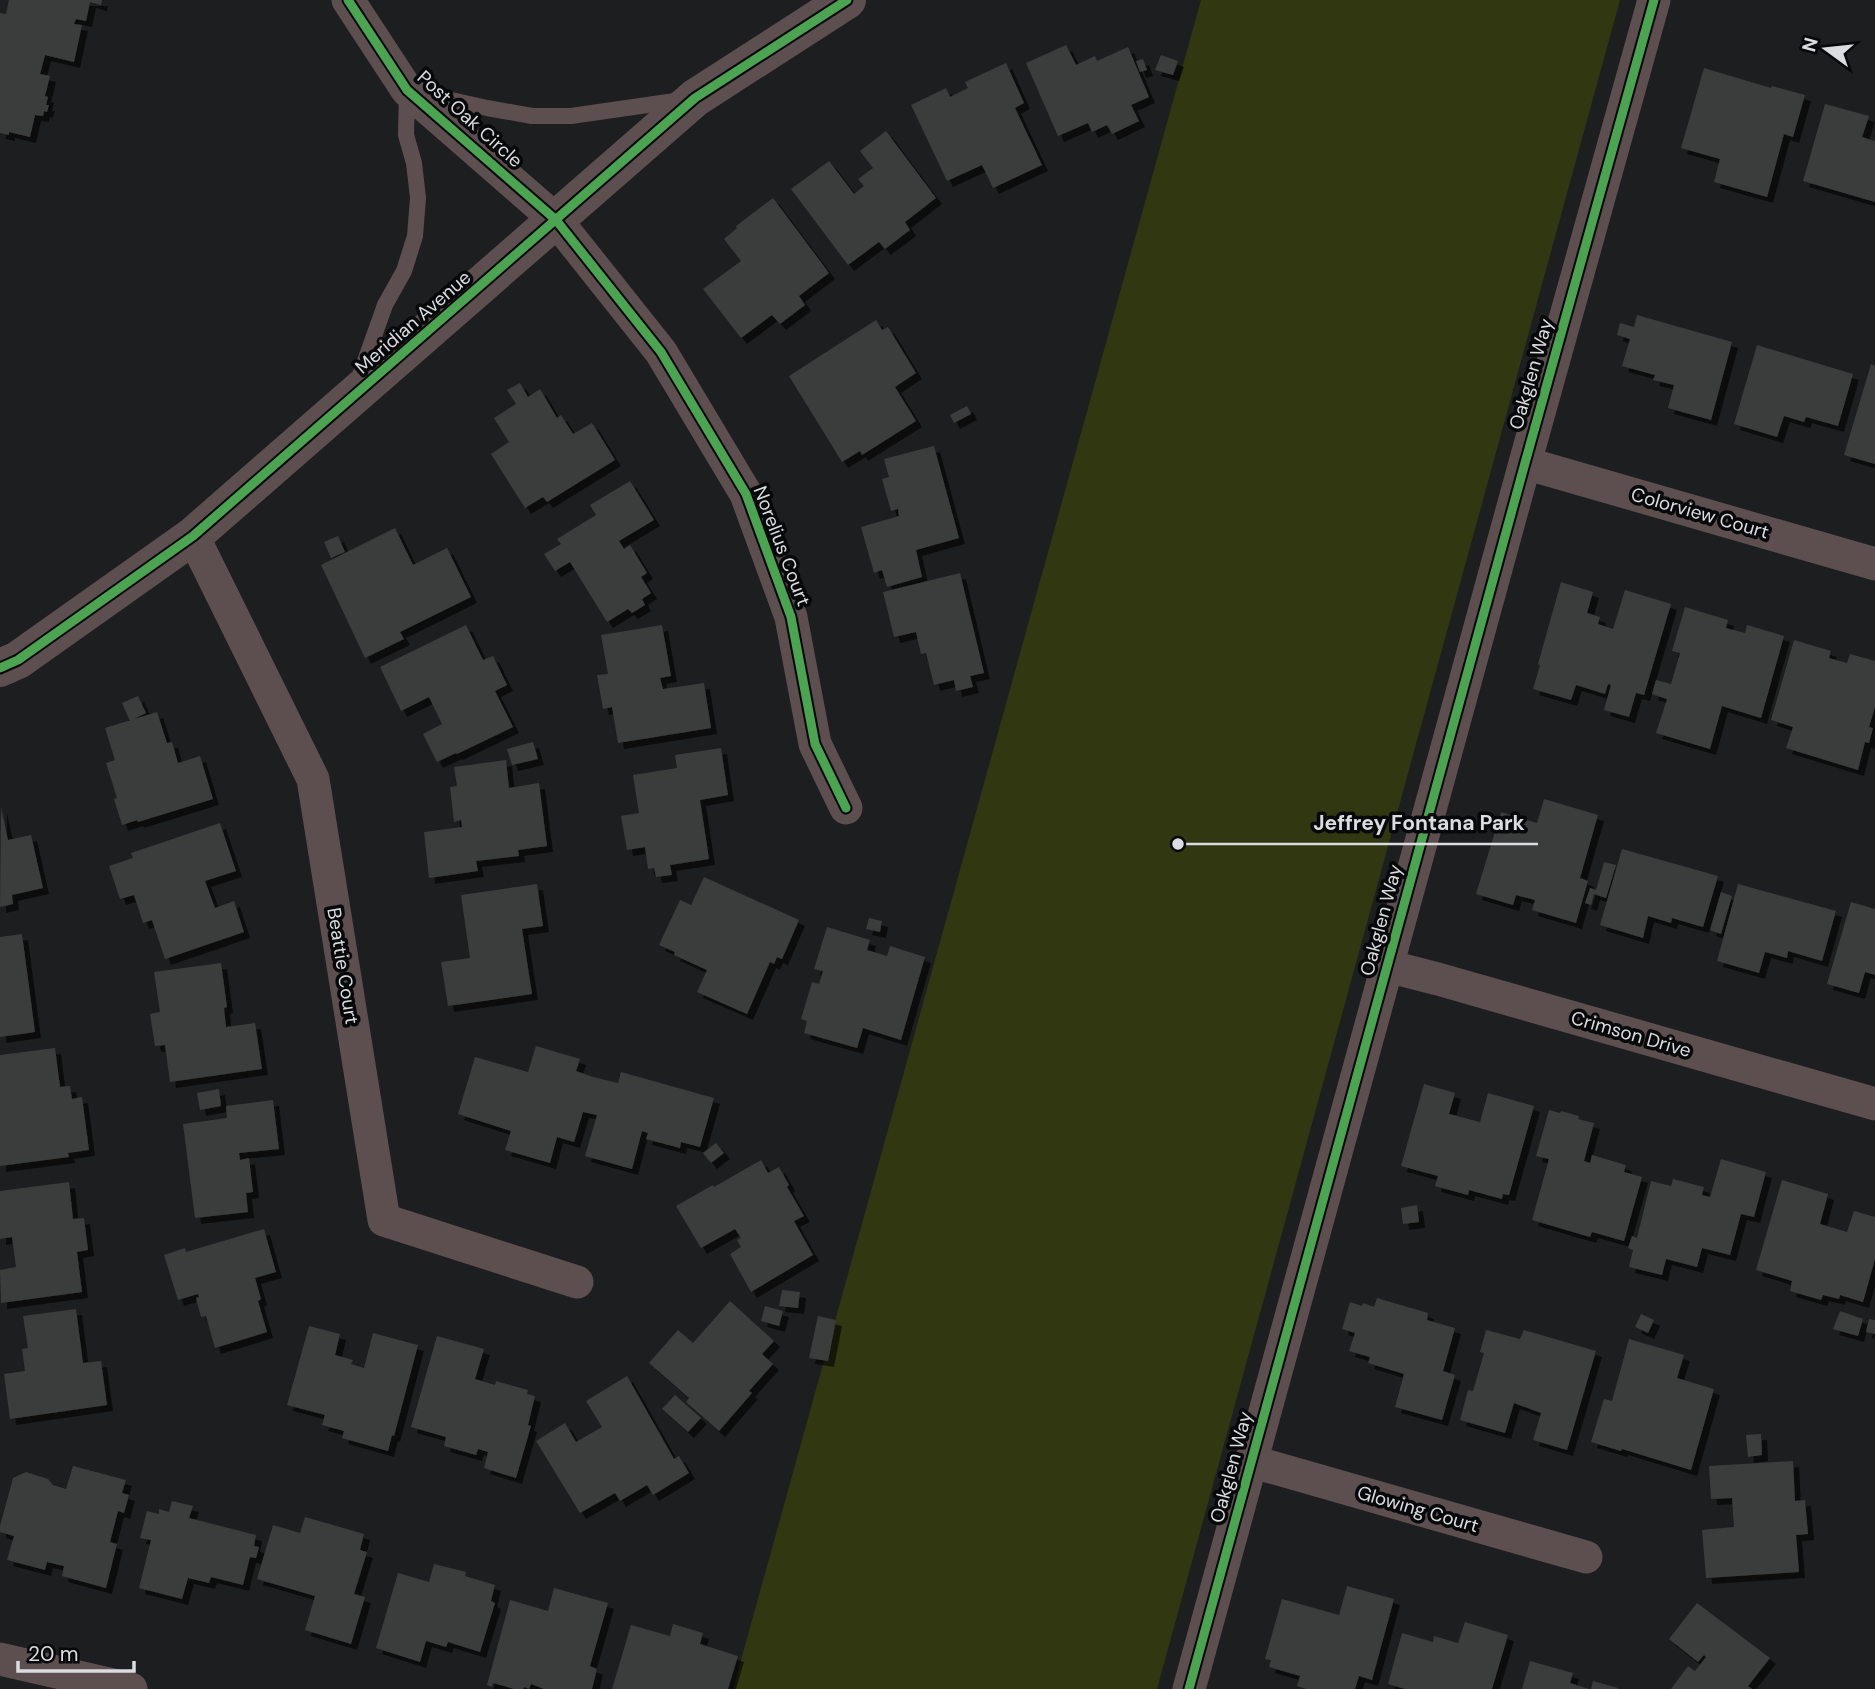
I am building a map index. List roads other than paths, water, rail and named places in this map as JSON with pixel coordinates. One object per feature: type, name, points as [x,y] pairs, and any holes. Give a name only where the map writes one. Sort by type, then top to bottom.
[{"type":"street","name":"Post Oak Circle","points":[[348,0],[407,90],[556,220]]},
{"type":"street","name":"Meridian Avenue","points":[[0,668],[18,660],[193,536],[695,98],[847,0]]},
{"type":"street","name":"Oakglen Way","points":[[1189,1689],[1654,0]]},
{"type":"street","name":"Norelius Court","points":[[556,220],[661,352],[746,494],[791,617],[815,744],[846,808]]},
{"type":"street","name":"Colorview Court","points":[[1525,463],[1875,564]]},
{"type":"street","name":"Beattie Court","points":[[193,536],[313,779],[384,1220],[577,1282]]},
{"type":"street","name":"Crimson Drive","points":[[1387,966],[1875,1104]]},
{"type":"street","name":"Glowing Court","points":[[1250,1461],[1586,1557]]},
{"type":"street","points":[[0,1659],[131,1689]]},
{"type":"lane","points":[[351,400],[385,305],[404,271],[415,236],[418,198],[414,163],[406,135],[407,90],[533,116],[571,116],[695,98]]},
{"type":"place","name":"Jeffrey Fontana Park","points":[[1178,844]]}]
